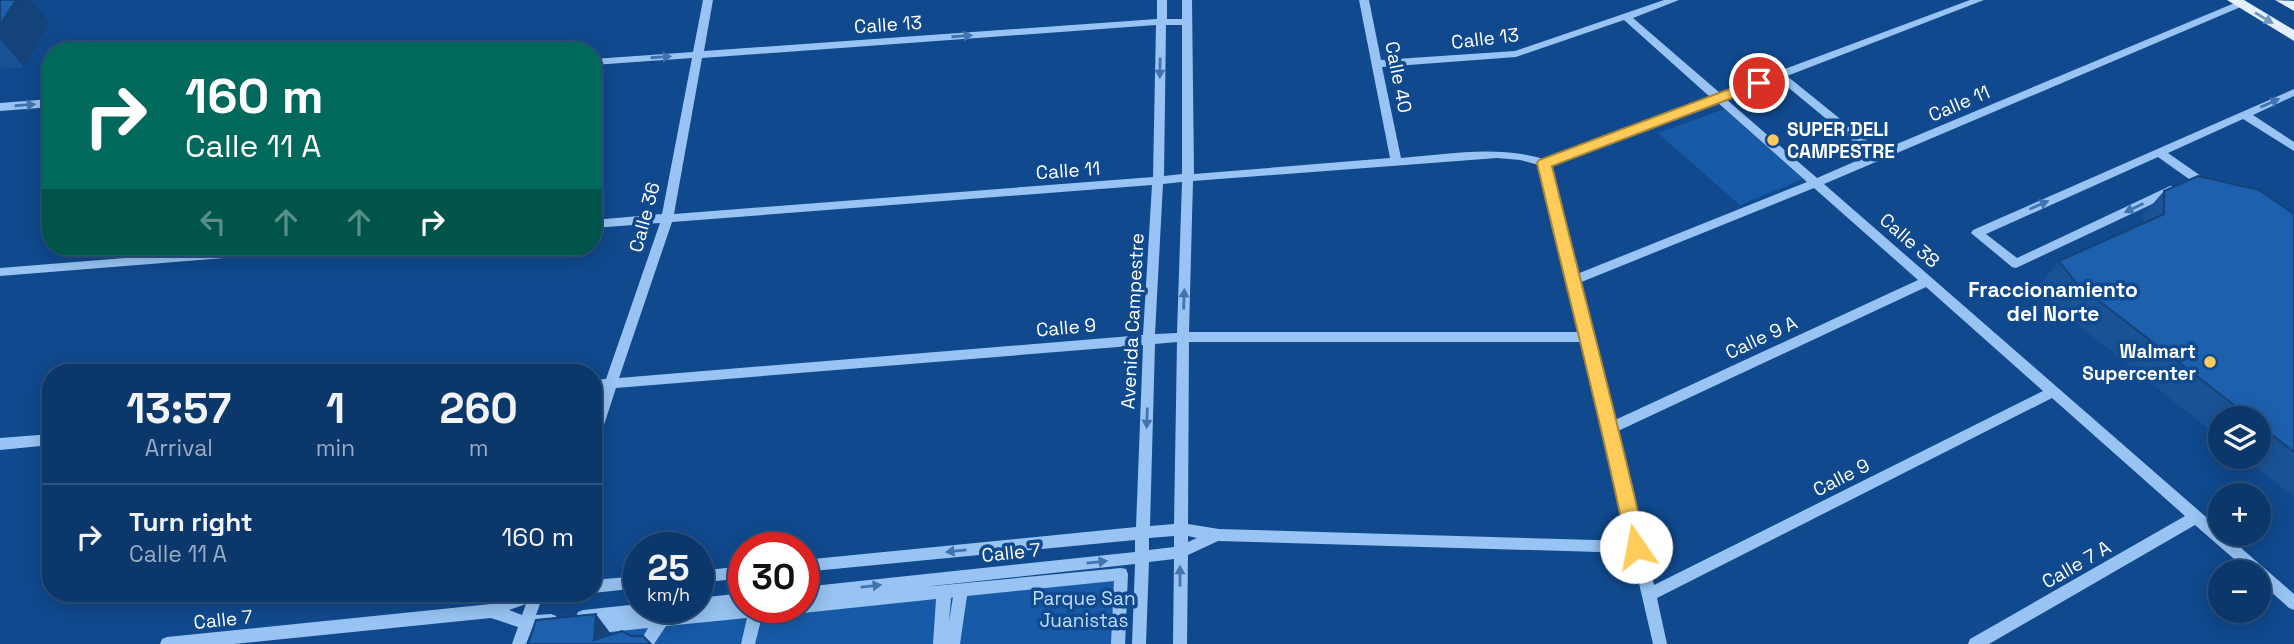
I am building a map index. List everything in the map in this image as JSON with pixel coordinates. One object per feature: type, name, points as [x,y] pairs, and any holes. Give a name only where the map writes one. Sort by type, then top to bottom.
[{"type":"main road","points":[[2282,0],[2294,7]]},
{"type":"main road","points":[[2237,2],[2294,36]]},
{"type":"street","name":"Calle 36","points":[[602,413],[667,219],[708,0]]},
{"type":"street","name":"Avenida Campestre","points":[[1139,644],[1149,339],[1158,181],[1162,0]]},
{"type":"street","points":[[1180,644],[1183,337],[1188,178],[1186,0]]},
{"type":"street","name":"Calle 40","points":[[1364,0],[1396,162]]},
{"type":"street","name":"Calle 13","points":[[1377,64],[1516,54],[1674,0]]},
{"type":"street","points":[[1660,644],[1611,428],[1544,163],[1979,0]]},
{"type":"street","name":"Calle 11","points":[[1574,280],[1815,183],[2237,2]]},
{"type":"street","name":"Calle 38","points":[[1626,17],[2294,603]]},
{"type":"street","name":"Calle 13","points":[[602,61],[1186,22]]},
{"type":"street","points":[[1780,75],[1878,156]]},
{"type":"street","points":[[2196,179],[2016,264],[1977,233],[2294,92]]},
{"type":"street","points":[[0,107],[42,104]]},
{"type":"street","points":[[2244,114],[2294,147]]},
{"type":"street","points":[[2159,152],[2216,193]]},
{"type":"street","name":"Calle 11","points":[[602,223],[1497,155],[1520,156],[1544,163]]},
{"type":"street","points":[[0,272],[201,256]]},
{"type":"street","name":"Calle 9 A","points":[[1611,428],[1928,281]]},
{"type":"street","name":"Calle 9","points":[[602,385],[1183,337],[1586,337]]},
{"type":"street","name":"Calle 9","points":[[1648,596],[2052,392]]},
{"type":"street","points":[[0,444],[42,440]]},
{"type":"street","name":"Calle 7 A","points":[[1975,644],[2196,517]]},
{"type":"street","name":"Calle 7","points":[[819,564],[1181,529],[1219,535],[1636,547]]},
{"type":"street","name":"Calle 7","points":[[819,592],[1180,552],[1219,535]]},
{"type":"street","points":[[819,604],[1121,574],[1118,644]]},
{"type":"street","points":[[602,586],[623,584]]},
{"type":"street","points":[[940,644],[953,591]]},
{"type":"street","points":[[946,644],[953,591]]},
{"type":"street","points":[[953,591],[953,644]]},
{"type":"street","name":"Calle 7","points":[[167,644],[491,611],[514,602]]},
{"type":"street","points":[[519,644],[533,602]]},
{"type":"street","name":"Calle 7","points":[[491,611],[526,623],[623,613]]},
{"type":"street","points":[[563,630],[632,623]]},
{"type":"street","points":[[646,644],[660,623]]},
{"type":"street","points":[[748,644],[754,623]]},
{"type":"green space","points":[[1724,109],[1803,179],[1740,205],[1658,133]]},
{"type":"green space","name":"Parque San Juanistas","points":[[1127,569],[1126,644],[538,644],[657,623],[714,623],[714,613],[728,611],[728,623],[819,623],[819,600]]},
{"type":"building","points":[[0,0],[16,0],[0,25]]},
{"type":"building","name":"Walmart Supercenter","points":[[2198,176],[2259,190],[2294,214],[2294,452],[2271,434],[2271,406],[2235,406],[2076,283],[2059,261],[2164,214],[2164,191]]},
{"type":"building","points":[[596,614],[594,640],[622,631],[631,636],[643,636],[651,644],[528,644],[536,620]]},
{"type":"place","name":"SUPER DELI CAMPESTRE","points":[[1773,140]]},
{"type":"place","name":"Walmart Supercenter","points":[[2210,362]]},
{"type":"district","name":"Fraccionamiento del Norte","points":[[2053,302]]},
{"type":"route","points":[[1636,547],[1611,428],[1544,163],[1759,83]]}]
